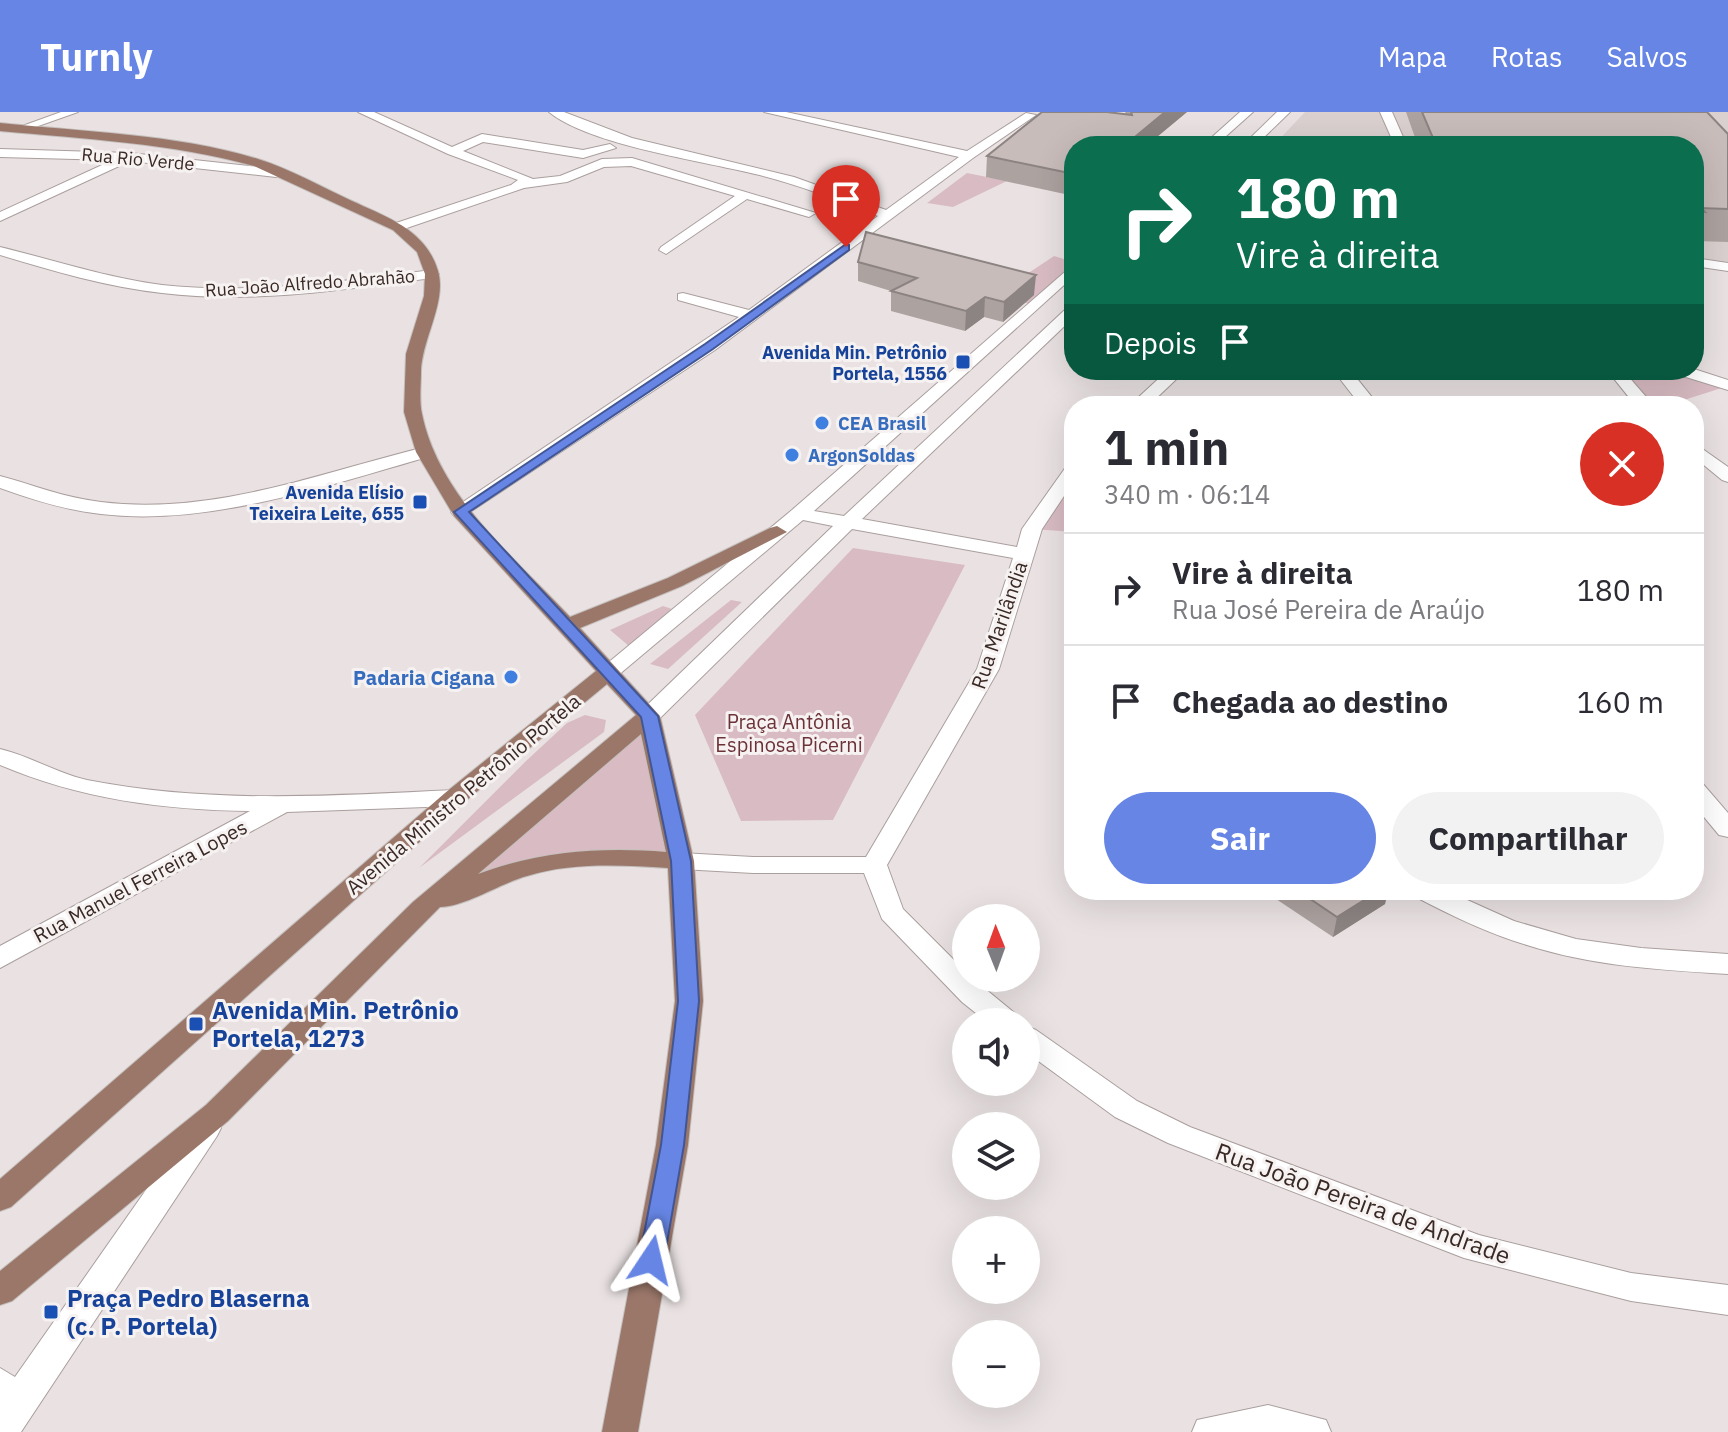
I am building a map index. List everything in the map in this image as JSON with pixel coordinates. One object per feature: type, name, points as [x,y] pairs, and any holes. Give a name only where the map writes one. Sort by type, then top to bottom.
[{"type":"main road","points":[[0,127],[212,151],[258,163],[398,227],[423,250],[432,274],[431,296],[414,354],[413,370],[413,412],[425,452],[461,512],[649,716],[681,861],[689,1001],[672,1145],[620,1432]]},
{"type":"main road","points":[[567,626],[675,582],[777,532]]},
{"type":"main road","name":"Avenida Ministro Petrônio Portela","points":[[0,1198],[454,798],[608,672]]},
{"type":"main road","points":[[0,1291],[217,1113],[422,908],[649,716]]},
{"type":"main road","points":[[422,908],[530,866],[602,857],[681,861]]},
{"type":"street","points":[[20,129],[72,112]]},
{"type":"street","points":[[364,112],[452,151],[524,176],[527,179],[520,186]]},
{"type":"street","points":[[555,112],[604,134],[759,171],[846,198],[889,216]]},
{"type":"street","points":[[770,112],[969,155]]},
{"type":"street","points":[[1219,136],[1247,112]]},
{"type":"street","points":[[1259,136],[1284,112]]},
{"type":"street","points":[[1386,112],[1397,136]]},
{"type":"street","points":[[461,512],[752,316],[969,155],[1030,115]]},
{"type":"street","points":[[452,151],[476,139],[486,138],[589,154],[626,140]]},
{"type":"street","name":"Rua Rio Verde","points":[[0,153],[130,157],[276,173]]},
{"type":"street","points":[[0,217],[130,157]]},
{"type":"street","points":[[398,227],[520,186],[563,179],[602,163],[622,161],[809,213]]},
{"type":"street","points":[[666,250],[745,195]]},
{"type":"street","name":"Rua João Alfredo Abrahão","points":[[0,251],[126,283],[191,291],[258,290],[432,274]]},
{"type":"street","name":"Avenida Ministro Petrônio Portela","points":[[608,672],[799,514],[1064,277]]},
{"type":"street","points":[[683,297],[752,316]]},
{"type":"street","points":[[649,716],[1064,318]]},
{"type":"street","points":[[1704,378],[1728,385]]},
{"type":"street","points":[[1149,396],[1167,380]]},
{"type":"street","points":[[1349,380],[1362,396]]},
{"type":"street","points":[[1621,380],[1635,396]]},
{"type":"street","points":[[0,482],[58,503],[112,509],[168,507],[325,480],[425,452]]},
{"type":"street","points":[[1704,456],[1728,476]]},
{"type":"street","name":"Rua Marilândia","points":[[874,865],[988,669],[1024,554],[1042,511],[1064,481]]},
{"type":"street","points":[[799,514],[1024,554]]},
{"type":"street","points":[[0,756],[84,787],[144,797],[280,805],[454,798]]},
{"type":"street","points":[[1704,801],[1728,829]]},
{"type":"street","name":"Rua Manuel Ferreira Lopes","points":[[0,958],[280,805]]},
{"type":"street","points":[[681,861],[753,865],[874,865],[891,913],[972,995],[989,1008]]},
{"type":"street","points":[[1443,900],[1469,913],[1555,944],[1656,960],[1728,964]]},
{"type":"street","name":"Rua João Pereira de Andrade","points":[[1040,1047],[1126,1109],[1179,1135],[1476,1248],[1631,1287],[1728,1300]]},
{"type":"street","points":[[6,1408],[217,1113]]},
{"type":"street","points":[[1210,1432],[1268,1422],[1313,1432]]},
{"type":"shaded area","points":[[1305,112],[1728,112],[1728,268],[1704,264],[1704,136],[1282,136]]},
{"type":"green space","points":[[967,173],[1007,181],[953,207],[927,203]]},
{"type":"green space","points":[[1054,256],[1064,259],[1064,277],[1035,305],[994,296]]},
{"type":"green space","points":[[1704,379],[1728,386],[1696,396],[1639,396],[1626,380]]},
{"type":"green space","points":[[1064,486],[1064,531],[1032,529]]},
{"type":"green space","name":"Praça Antônia Espinosa Picerni","points":[[853,548],[965,565],[833,820],[741,821],[695,715]]},
{"type":"green space","points":[[731,600],[742,602],[668,669],[650,664]]},
{"type":"green space","points":[[663,606],[672,609],[629,646],[610,630]]},
{"type":"green space","points":[[585,715],[606,720],[604,732],[419,868],[567,723]]},
{"type":"green space","points":[[649,716],[681,861],[569,859],[422,908]]},
{"type":"building","points":[[1042,112],[1132,115],[1131,112],[1165,112],[1136,136],[1064,136],[1064,172],[987,156]]},
{"type":"building","points":[[1422,112],[1707,112],[1728,134],[1728,209],[1704,208],[1704,136],[1432,136]]},
{"type":"building","points":[[866,232],[1036,275],[1004,302],[985,297],[966,311],[891,291],[917,278],[858,262]]},
{"type":"building","points":[[1312,900],[1364,900],[1337,917]]},
{"type":"place","name":"Avenida Min. Petrônio Portela, 1556","points":[[963,362]]},
{"type":"place","name":"CEA Brasil","points":[[822,423]]},
{"type":"place","name":"ArgonSoldas","points":[[792,455]]},
{"type":"place","name":"Avenida Elísio Teixeira Leite, 655","points":[[420,502]]},
{"type":"place","name":"Padaria Cigana","points":[[511,677]]},
{"type":"place","name":"Avenida Min. Petrônio Portela, 1273","points":[[196,1024]]},
{"type":"place","name":"Praça Pedro Blaserna (c. P. Portela)","points":[[51,1312]]},
{"type":"route","points":[[651,1260],[672,1145],[689,1001],[681,861],[649,716],[461,512],[709,347],[846,247]]}]
